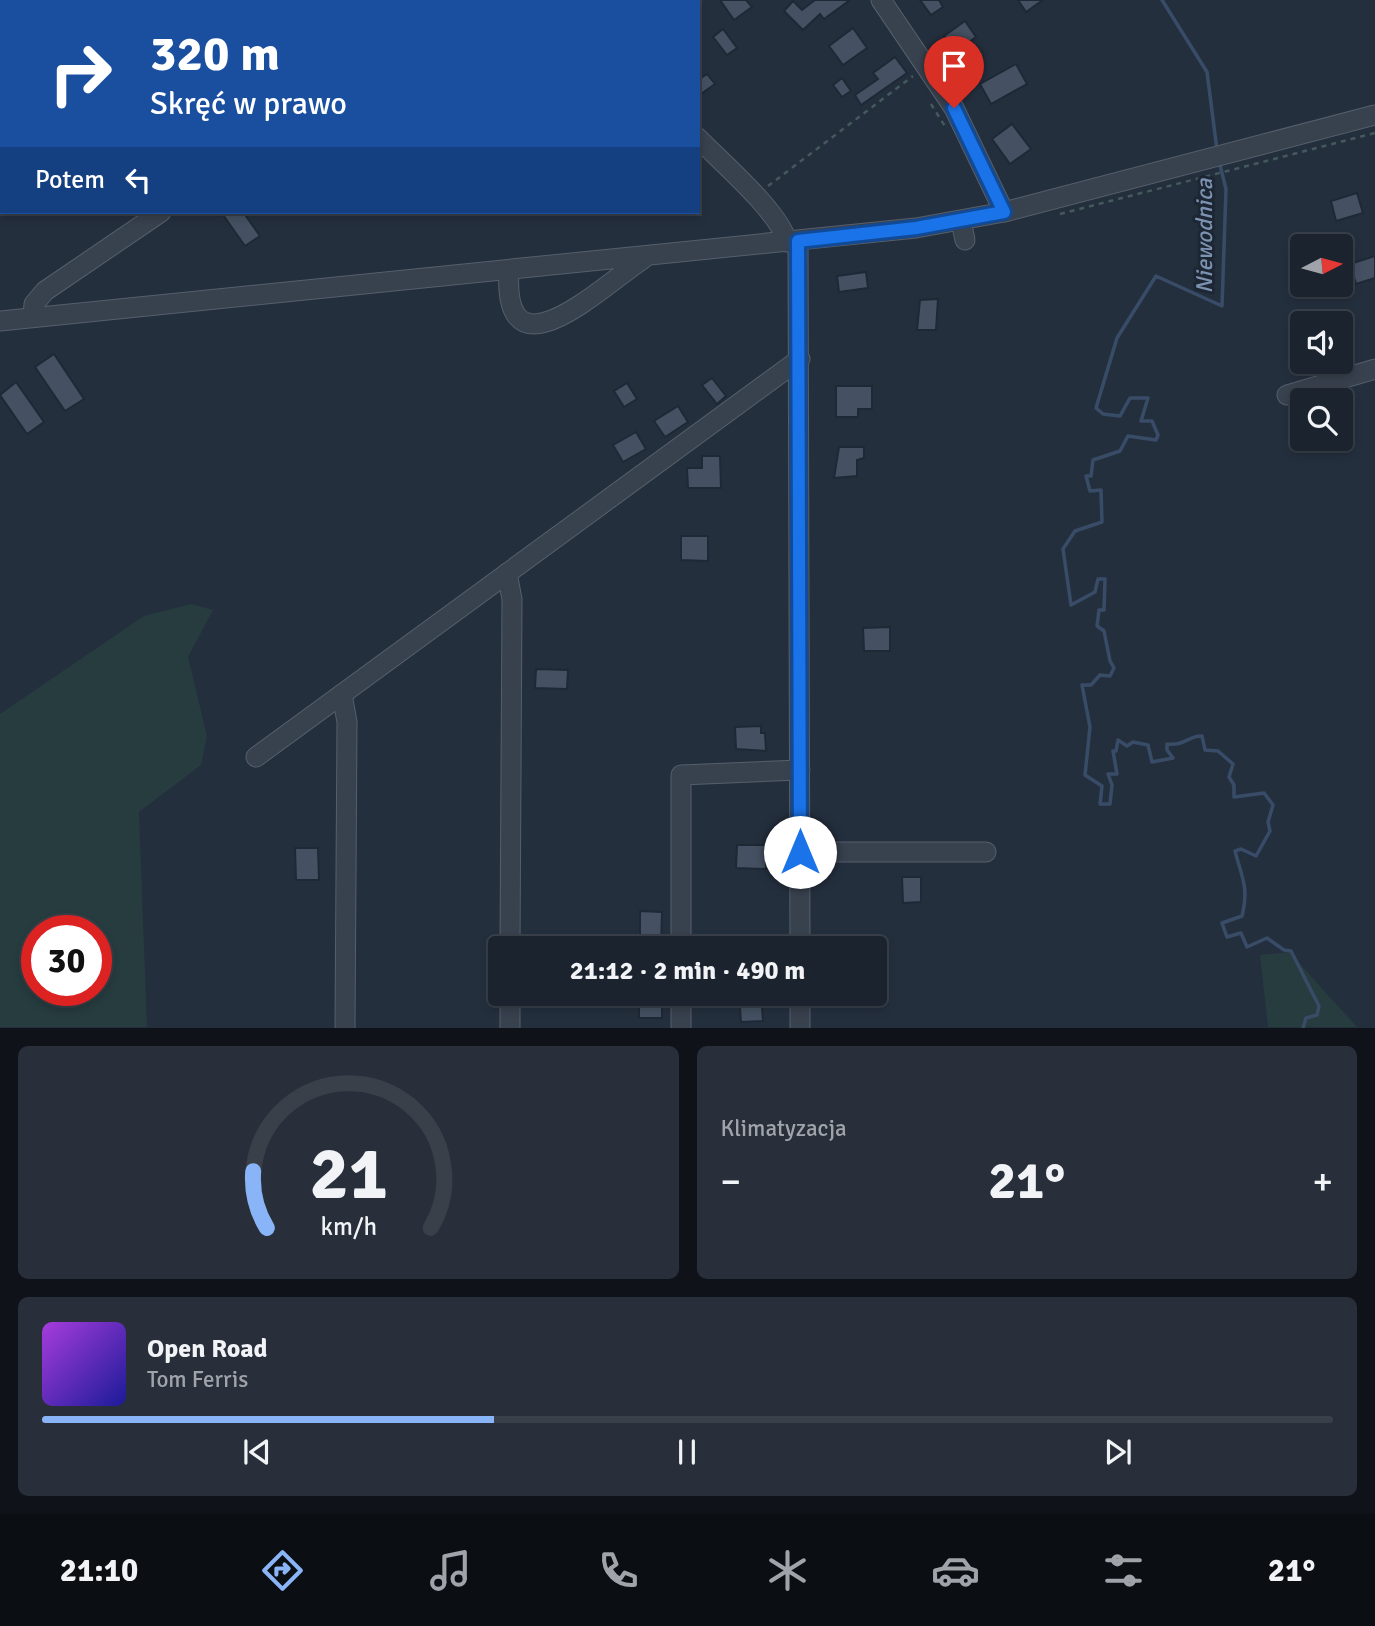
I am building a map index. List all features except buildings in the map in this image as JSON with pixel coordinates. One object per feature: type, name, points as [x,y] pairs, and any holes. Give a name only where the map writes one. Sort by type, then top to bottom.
[{"type":"street","points":[[881,0],[954,108],[1004,212]]},
{"type":"street","points":[[0,321],[793,242],[963,230],[1004,212],[1060,208],[1207,170],[1375,115]]},
{"type":"street","points":[[700,140],[755,196],[793,242],[800,359],[800,936]]},
{"type":"street","points":[[33,317],[34,303],[45,291],[158,214]]},
{"type":"street","points":[[509,270],[507,292],[516,317],[525,324],[547,324],[646,256]]},
{"type":"street","points":[[256,757],[800,359]]},
{"type":"street","points":[[1287,395],[1375,369]]},
{"type":"street","points":[[507,573],[512,599],[510,936]]},
{"type":"street","points":[[342,694],[347,722],[345,1027]]},
{"type":"street","points":[[681,936],[681,775],[800,770]]},
{"type":"street","points":[[800,852],[986,852]]},
{"type":"street","points":[[510,1006],[510,1027]]},
{"type":"street","points":[[681,1006],[681,1027]]},
{"type":"street","points":[[800,1006],[800,1027]]},
{"type":"path","points":[[755,196],[919,71]]},
{"type":"path","points":[[1207,170],[1375,133]]},
{"type":"green space","points":[[191,604],[213,610],[188,657],[207,736],[201,765],[139,812],[147,1027],[0,1027],[0,714],[144,616]]},
{"type":"green space","points":[[1289,952],[1357,1027],[1268,1027],[1260,955]]},
{"type":"waterway","name":"Niewodnica","points":[[1162,0],[1207,72],[1217,150]]},
{"type":"waterway","name":"Niewodnica","points":[[1219,161],[1226,189],[1222,306],[1156,276],[1117,338],[1096,408],[1103,414],[1120,416],[1130,398],[1148,398],[1141,421],[1152,421],[1158,435],[1156,440],[1128,436],[1120,451],[1093,460],[1091,476],[1086,476],[1090,491],[1101,490],[1102,522],[1075,531],[1063,549],[1071,605],[1095,592],[1098,579],[1105,579],[1104,610],[1099,610],[1097,626],[1104,631],[1114,668],[1110,676],[1100,675],[1091,685],[1082,685],[1090,727],[1085,775],[1102,786],[1100,804],[1110,804],[1112,785],[1108,774],[1117,774],[1113,751],[1116,751],[1118,740],[1127,746],[1133,742],[1148,745],[1152,762],[1173,758],[1167,750],[1167,744],[1202,736],[1205,750],[1218,751],[1233,764],[1229,777],[1234,785],[1234,797],[1264,793],[1273,805],[1268,822],[1270,831],[1256,856],[1241,849],[1235,851],[1244,883],[1244,906],[1242,916],[1222,923],[1227,937],[1241,933],[1247,947],[1267,938],[1284,950],[1291,951],[1319,1006],[1317,1015],[1306,1018],[1303,1028]]},
{"type":"route","points":[[800,852],[798,241],[916,228],[1004,212],[954,108]]}]
